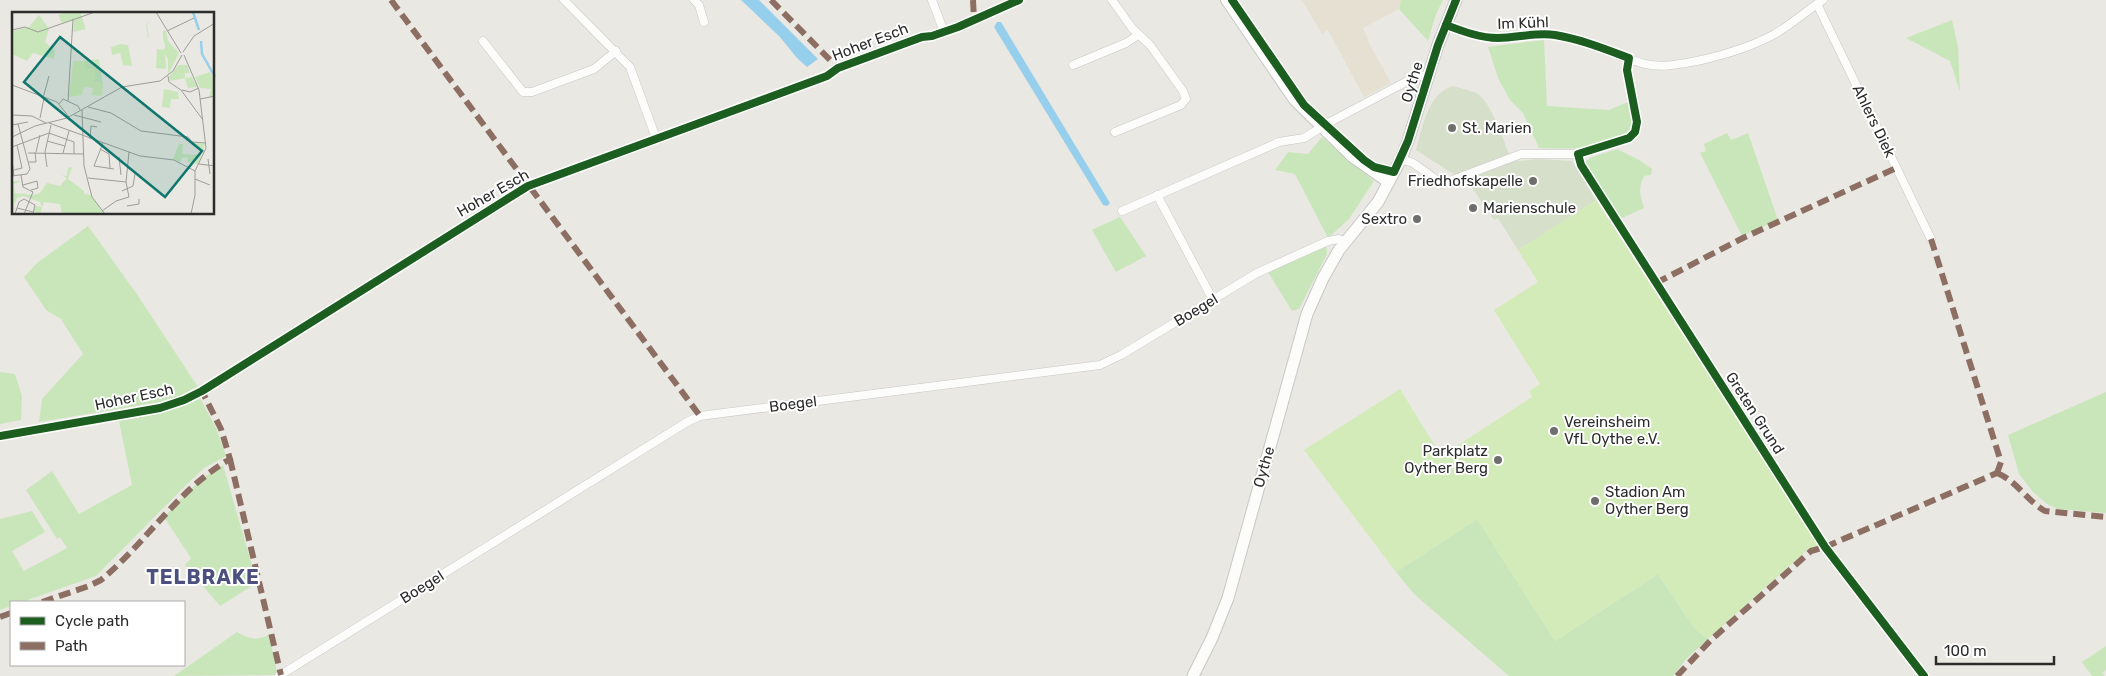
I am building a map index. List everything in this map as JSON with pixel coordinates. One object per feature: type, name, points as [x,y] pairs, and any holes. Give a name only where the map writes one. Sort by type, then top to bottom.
[{"type":"main road","name":"Oythe","points":[[1193,676],[1212,638],[1228,598],[1307,314],[1323,278],[1345,242],[1378,202],[1401,159],[1428,76],[1456,0]]},
{"type":"street","points":[[564,0],[630,67],[656,138]]},
{"type":"street","points":[[694,0],[698,5],[704,22]]},
{"type":"street","points":[[932,0],[944,32]]},
{"type":"street","name":"Hoher Esch","points":[[0,436],[160,408],[184,400],[202,391],[528,186],[827,76],[838,68],[922,37],[944,32],[1019,0]]},
{"type":"street","points":[[1112,0],[1138,35],[1150,45],[1183,91],[1186,99],[1181,105],[1115,132]]},
{"type":"street","points":[[1226,0],[1288,93],[1320,128],[1366,168],[1389,183]]},
{"type":"street","name":"Ahlers Diek","points":[[1806,0],[1817,4],[1931,239]]},
{"type":"street","name":"Im Kühl","points":[[1446,25],[1481,37],[1555,35],[1657,66],[1671,66],[1723,55],[1753,45],[1775,34],[1817,4]]},
{"type":"street","points":[[1073,65],[1126,43],[1138,35]]},
{"type":"street","points":[[483,41],[524,92],[532,92],[594,69],[616,51]]},
{"type":"street","points":[[1401,159],[1412,163],[1442,184],[1521,154],[1578,154],[1629,138],[1635,132],[1637,122],[1627,70],[1629,58]]},
{"type":"street","name":"Oythe","points":[[1122,211],[1279,142],[1304,138],[1417,76],[1428,76]]},
{"type":"street","name":"Greten Grund","points":[[1578,154],[1582,165],[1645,266],[1825,547],[1924,676]]},
{"type":"street","points":[[1157,195],[1213,300]]},
{"type":"street","name":"Boegel","points":[[279,676],[687,422],[700,416],[1090,367],[1111,360],[1266,268],[1328,241],[1339,239],[1345,242]]},
{"type":"shaded area","points":[[1302,0],[1401,0],[1399,9],[1363,28],[1391,83],[1364,97],[1328,30],[1322,34]]},
{"type":"green space","points":[[1401,0],[1443,0],[1436,14],[1428,41],[1399,9]]},
{"type":"green space","points":[[1952,20],[1958,47],[1960,92],[1950,61],[1906,38]]},
{"type":"green space","points":[[1544,40],[1547,106],[1609,110],[1630,101],[1634,119],[1633,128],[1623,136],[1600,145],[1564,149],[1539,148],[1523,113],[1510,100],[1498,78],[1488,47]]},
{"type":"green space","points":[[1453,86],[1476,93],[1487,104],[1509,154],[1458,177],[1416,150],[1427,112],[1437,96]]},
{"type":"green space","points":[[1727,133],[1731,140],[1748,133],[1778,220],[1742,236],[1700,153],[1706,151],[1704,144]]},
{"type":"green space","points":[[1322,137],[1374,181],[1349,219],[1328,238],[1295,174],[1275,170],[1288,152],[1308,154]]},
{"type":"green space","points":[[1617,149],[1652,169],[1651,175],[1644,176],[1640,188],[1644,208],[1620,219],[1585,162],[1592,157]]},
{"type":"green space","points":[[1538,159],[1572,161],[1596,200],[1518,250],[1498,218],[1494,220],[1467,180],[1508,162]]},
{"type":"green space","points":[[1596,200],[1819,546],[1807,550],[1708,639],[1695,629],[1658,574],[1555,641],[1477,519],[1396,572],[1304,450],[1400,389],[1435,446],[1442,452],[1452,449],[1532,397],[1529,391],[1540,384],[1494,310],[1538,282],[1518,250]]},
{"type":"green space","points":[[1120,217],[1146,256],[1116,272],[1092,230]]},
{"type":"green space","points":[[88,226],[136,293],[198,387],[189,393],[166,401],[39,422],[42,399],[83,354],[61,319],[46,310],[24,277],[37,263]]},
{"type":"green space","points":[[1326,244],[1327,254],[1299,309],[1292,311],[1268,272]]},
{"type":"green space","points":[[0,372],[15,374],[22,396],[21,420],[0,424]]},
{"type":"green space","points":[[2106,392],[2106,513],[2058,509],[2047,504],[2033,492],[2019,474],[2008,435]]},
{"type":"green space","points":[[200,398],[216,428],[226,456],[204,468],[96,576],[25,601],[10,601],[10,606],[0,610],[0,519],[32,511],[45,532],[12,551],[24,571],[67,548],[60,537],[57,539],[26,490],[52,471],[79,514],[132,485],[119,421],[171,410]]},
{"type":"green space","points":[[223,465],[257,583],[220,606],[185,565],[191,558],[164,517],[199,482]]},
{"type":"green space","points":[[1477,519],[1555,641],[1658,574],[1695,629],[1708,639],[1686,659],[1673,676],[1509,676],[1414,594],[1396,572]]},
{"type":"green space","points":[[237,632],[253,638],[269,635],[277,672],[276,675],[174,676]]},
{"type":"green space","points":[[2106,646],[2106,670],[2102,673],[2105,676],[2092,676],[2082,662]]},
{"type":"water","points":[[741,0],[759,0],[818,59],[807,67],[780,37]]},
{"type":"water","points":[[997,22],[1001,22],[1110,203],[1107,206],[1103,205],[994,27]]},
{"type":"marked path","points":[[391,0],[700,416]]},
{"type":"marked path","points":[[771,0],[838,68]]},
{"type":"marked path","points":[[973,0],[974,19]]},
{"type":"marked path","points":[[1656,283],[1743,238],[1896,168]]},
{"type":"marked path","points":[[1931,239],[2001,462],[1997,473]]},
{"type":"marked path","points":[[45,601],[101,580],[118,565],[178,500],[211,471],[230,459],[221,429],[202,391]]},
{"type":"marked path","points":[[230,459],[281,675]]},
{"type":"marked path","points":[[1997,473],[2010,481],[2045,511],[2106,517]]},
{"type":"marked path","points":[[1677,676],[1710,641],[1811,551],[1825,547],[1997,473]]},
{"type":"marked path","points":[[0,617],[10,613]]},
{"type":"cycle path","points":[[0,436],[160,408],[184,400],[202,391],[528,186],[827,76],[838,68],[922,37],[932,36],[958,27],[1019,0]]},
{"type":"cycle path","points":[[1232,0],[1304,105],[1364,160],[1374,167],[1394,172],[1408,141],[1438,45],[1456,0]]},
{"type":"cycle path","points":[[1446,25],[1471,34],[1491,38],[1541,34],[1555,35],[1583,42],[1629,58],[1627,70],[1637,122],[1635,132],[1629,138],[1578,154],[1581,165],[1825,547],[1924,676]]},
{"type":"place","name":"St. Marien","points":[[1452,128]]},
{"type":"place","name":"Friedhofskapelle","points":[[1533,181]]},
{"type":"place","name":"Marienschule","points":[[1473,208]]},
{"type":"place","name":"Sextro","points":[[1417,219]]},
{"type":"place","name":"Vereinsheim VfL Oythe e.V.","points":[[1554,431]]},
{"type":"place","name":"Parkplatz Oyther Berg","points":[[1498,460]]},
{"type":"place","name":"Stadion Am Oyther Berg","points":[[1595,501]]},
{"type":"district","name":"TELBRAKE","points":[[203,577]]}]
